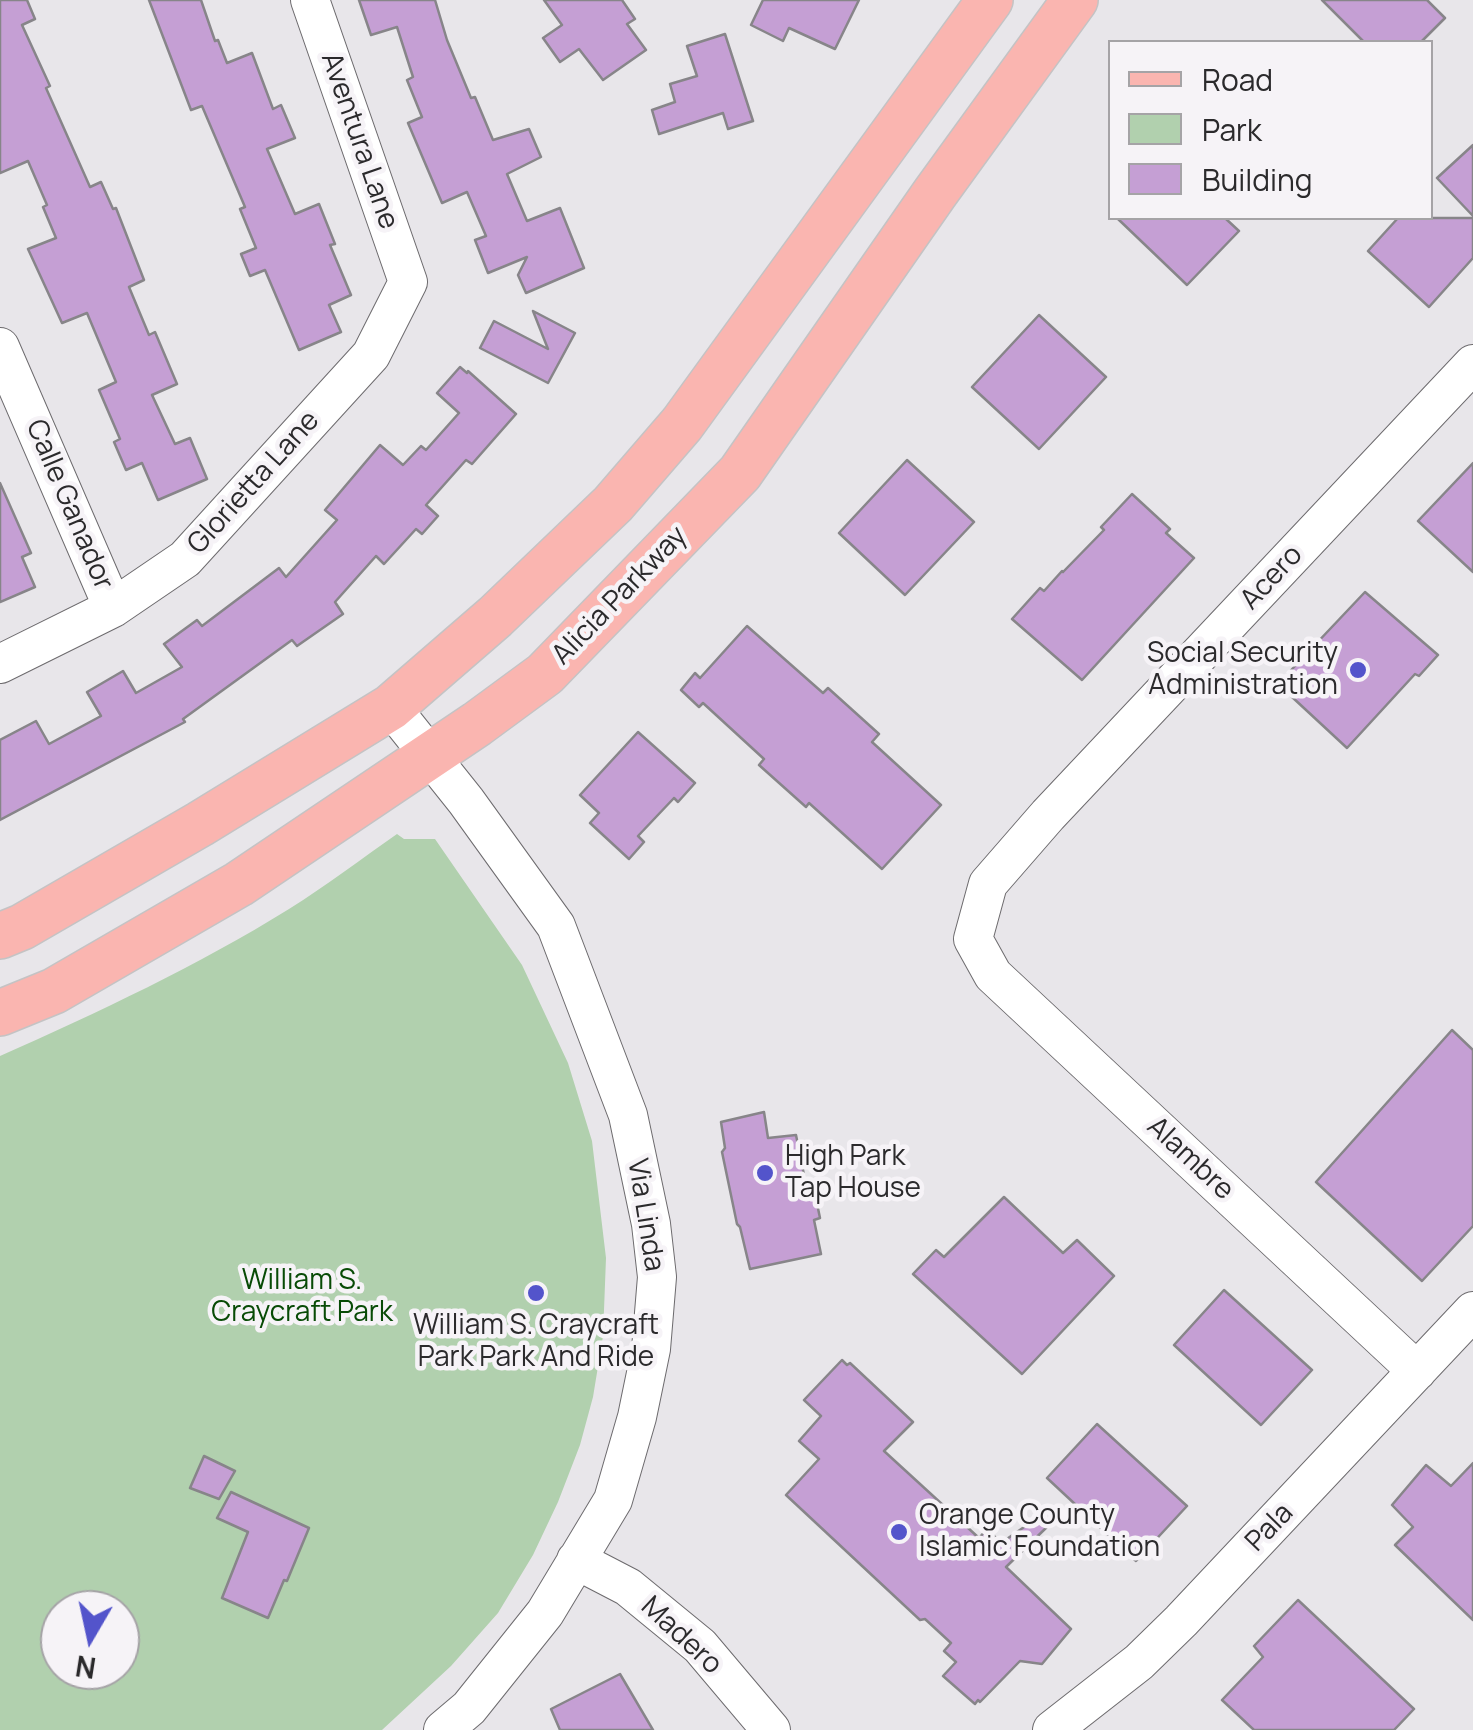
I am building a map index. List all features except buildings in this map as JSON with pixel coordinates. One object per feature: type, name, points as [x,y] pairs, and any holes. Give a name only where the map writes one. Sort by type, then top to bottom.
[{"type":"main road","points":[[0,936],[200,824],[391,706],[495,617],[613,504],[682,424],[990,0]]},
{"type":"main road","name":"Alicia Parkway","points":[[0,1013],[54,991],[239,884],[545,674],[740,473],[1074,0]]},
{"type":"street","name":"Aventura Lane","points":[[310,0],[408,282]]},
{"type":"street","name":"Glorietta Lane","points":[[0,664],[112,608],[186,559],[372,354],[408,282]]},
{"type":"street","name":"Calle Ganador","points":[[0,347],[112,608]]},
{"type":"street","name":"Acero","points":[[973,938],[988,884],[1048,814],[1473,364]]},
{"type":"street","name":"Via Linda","points":[[391,706],[466,801],[556,926],[628,1115],[652,1224],[657,1277],[651,1348],[638,1417],[613,1500],[545,1613],[468,1708],[443,1730]]},
{"type":"street","name":"Alambre","points":[[973,938],[994,975],[1417,1371]]},
{"type":"street","name":"Pala","points":[[1052,1730],[1139,1662],[1473,1311]]},
{"type":"street","name":"Madero","points":[[576,1560],[628,1587],[700,1646],[771,1730]]},
{"type":"green space","name":"William S. Craycraft Park","points":[[397,834],[404,839],[435,839],[522,965],[568,1063],[592,1141],[606,1258],[603,1336],[580,1445],[533,1555],[498,1613],[451,1666],[382,1730],[0,1730],[0,1056],[183,969],[303,900]]},
{"type":"place","name":"Social Security Administration","points":[[1358,670]]},
{"type":"place","name":"High Park Tap House","points":[[765,1173]]},
{"type":"place","name":"William S. Craycraft Park Park And Ride","points":[[536,1293]]},
{"type":"place","name":"Orange County Islamic Foundation","points":[[899,1532]]}]
